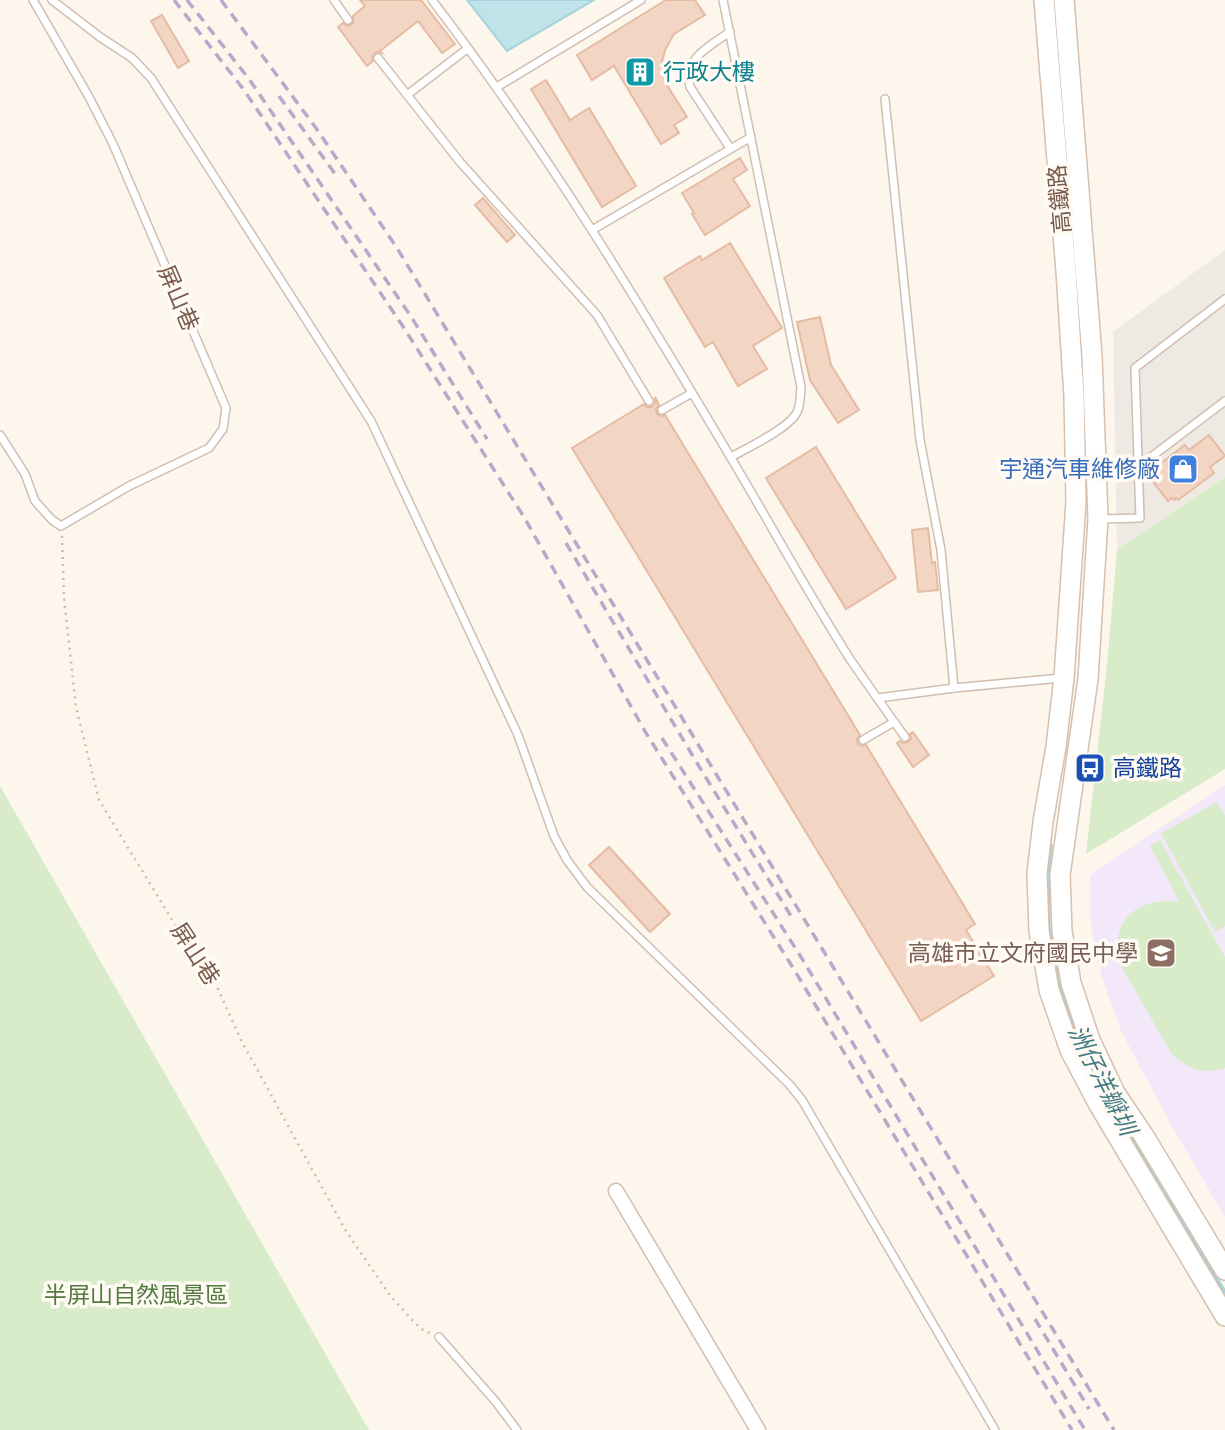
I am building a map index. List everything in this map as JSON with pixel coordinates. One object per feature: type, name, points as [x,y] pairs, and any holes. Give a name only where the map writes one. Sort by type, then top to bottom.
[{"type":"street","name":"高鐵路","points":[[1044,0],[1074,396],[1075,519],[1064,678],[1037,873],[1039,931],[1049,990],[1070,1049],[1099,1105],[1225,1316]]},
{"type":"street","name":"高鐵路","points":[[1064,0],[1092,356],[1098,519],[1088,679],[1060,875],[1062,932],[1071,983],[1082,1017],[1115,1093],[1225,1270]]},
{"type":"street","points":[[1075,519],[1098,519]]},
{"type":"street","points":[[616,1191],[758,1430]]},
{"type":"lane","name":"屏山巷","points":[[33,0],[89,96],[113,145],[226,408],[223,429],[209,448],[130,486],[61,526]]},
{"type":"lane","points":[[52,0],[132,58],[150,78],[371,421],[518,735],[554,836],[567,860],[587,887],[789,1083],[802,1100],[995,1430]]},
{"type":"lane","points":[[334,0],[348,20]]},
{"type":"lane","points":[[432,0],[496,87],[593,230],[851,660],[905,737]]},
{"type":"lane","points":[[496,87],[641,0]]},
{"type":"lane","points":[[723,0],[801,387],[800,404],[795,416],[786,425],[731,457]]},
{"type":"lane","points":[[730,32],[696,57],[689,69],[688,79],[730,148]]},
{"type":"lane","points":[[407,95],[467,49]]},
{"type":"lane","points":[[378,58],[460,162],[597,315],[649,401]]},
{"type":"lane","points":[[885,99],[920,440],[941,550],[954,688]]},
{"type":"lane","points":[[593,230],[751,137]]},
{"type":"lane","points":[[1098,519],[1140,518],[1135,368],[1224,302]]},
{"type":"lane","points":[[662,410],[692,393]]},
{"type":"lane","points":[[1138,467],[1225,401]]},
{"type":"lane","points":[[0,435],[25,474],[35,502],[61,526]]},
{"type":"lane","points":[[878,698],[1064,678]]},
{"type":"lane","points":[[863,740],[894,722]]},
{"type":"lane","points":[[439,1337],[484,1387],[517,1430]]},
{"type":"path","name":"屏山巷","points":[[61,526],[64,598],[76,707],[99,800],[188,946],[218,989],[242,1042],[346,1231],[389,1294],[423,1330],[439,1337]]},
{"type":"shaded area","points":[[1225,250],[1225,477],[1117,550],[1113,332]]},
{"type":"shaded area","name":"高雄市立文府國民中學","points":[[1225,785],[1225,1217],[1175,1132],[1121,1031],[1102,978],[1091,928],[1090,875]]},
{"type":"green space","points":[[1225,477],[1225,769],[1086,854],[1117,550]]},
{"type":"green space","name":"半屏山自然風景區","points":[[0,786],[369,1430],[0,1430]]},
{"type":"green space","points":[[1217,802],[1225,816],[1225,926],[1215,932],[1161,833]]},
{"type":"green space","points":[[1160,840],[1225,957],[1225,1068],[1202,1071],[1183,1063],[1171,1053],[1118,961],[1119,933],[1131,914],[1151,903],[1179,901],[1150,846]]},
{"type":"water","points":[[467,0],[594,0],[507,51]]},
{"type":"building","points":[[360,0],[421,0],[455,44],[442,53],[418,21],[380,51],[382,53],[374,54],[373,61],[367,66],[338,27],[343,23],[348,26],[353,23],[353,16],[365,6]]},
{"type":"building","name":"行政大樓","points":[[666,0],[695,0],[705,15],[674,34],[665,50],[662,62],[665,82],[687,117],[674,125],[679,133],[661,144],[614,66],[592,80],[577,55]]},
{"type":"building","points":[[162,15],[189,61],[178,68],[151,21]]},
{"type":"building","points":[[546,80],[570,120],[589,108],[636,186],[602,207],[531,89]]},
{"type":"building","points":[[740,158],[747,170],[733,179],[750,206],[705,235],[682,193]]},
{"type":"building","points":[[483,198],[515,235],[507,242],[475,205]]},
{"type":"building","points":[[730,243],[782,328],[753,346],[767,369],[738,386],[713,342],[705,347],[664,278],[700,256],[702,260]]},
{"type":"building","points":[[820,317],[831,365],[859,410],[838,423],[810,380],[797,322]]},
{"type":"building","points":[[655,397],[659,405],[657,414],[665,415],[860,735],[858,744],[866,745],[975,924],[966,930],[994,976],[921,1021],[572,448],[644,404],[652,407]]},
{"type":"building","name":"宇通汽車維修廠","points":[[1209,435],[1225,456],[1210,467],[1214,473],[1178,500],[1172,498],[1168,501],[1151,479],[1156,476],[1152,470],[1185,445],[1189,450]]},
{"type":"building","points":[[816,447],[896,578],[846,609],[766,478]]},
{"type":"building","points":[[928,528],[938,590],[918,592],[912,530]]},
{"type":"building","points":[[913,732],[929,755],[913,767],[897,743],[908,742]]},
{"type":"building","points":[[609,847],[670,914],[650,932],[589,865]]},
{"type":"waterway","name":"洲仔洋瓣圳","points":[[1051,845],[1048,874],[1049,929],[1059,985],[1079,1043],[1105,1095],[1225,1292]]},
{"type":"railway","points":[[174,0],[244,90],[402,325],[524,517],[646,733],[790,963],[1072,1430]]},
{"type":"railway","points":[[187,0],[249,79],[410,315],[487,439]]},
{"type":"railway","points":[[221,0],[316,128],[397,248],[1114,1430]]},
{"type":"railway","points":[[279,96],[338,178]]},
{"type":"railway","points":[[566,543],[794,921]]},
{"type":"railway","points":[[662,738],[801,957],[1085,1430]]},
{"type":"railway","points":[[1035,1319],[1089,1409]]},
{"type":"place","name":"行政大樓","points":[[640,72]]},
{"type":"place","name":"宇通汽車維修廠","points":[[1183,469]]},
{"type":"place","name":"高鐵路","points":[[1090,768]]},
{"type":"place","name":"高雄市立文府國民中學","points":[[1161,953]]}]
